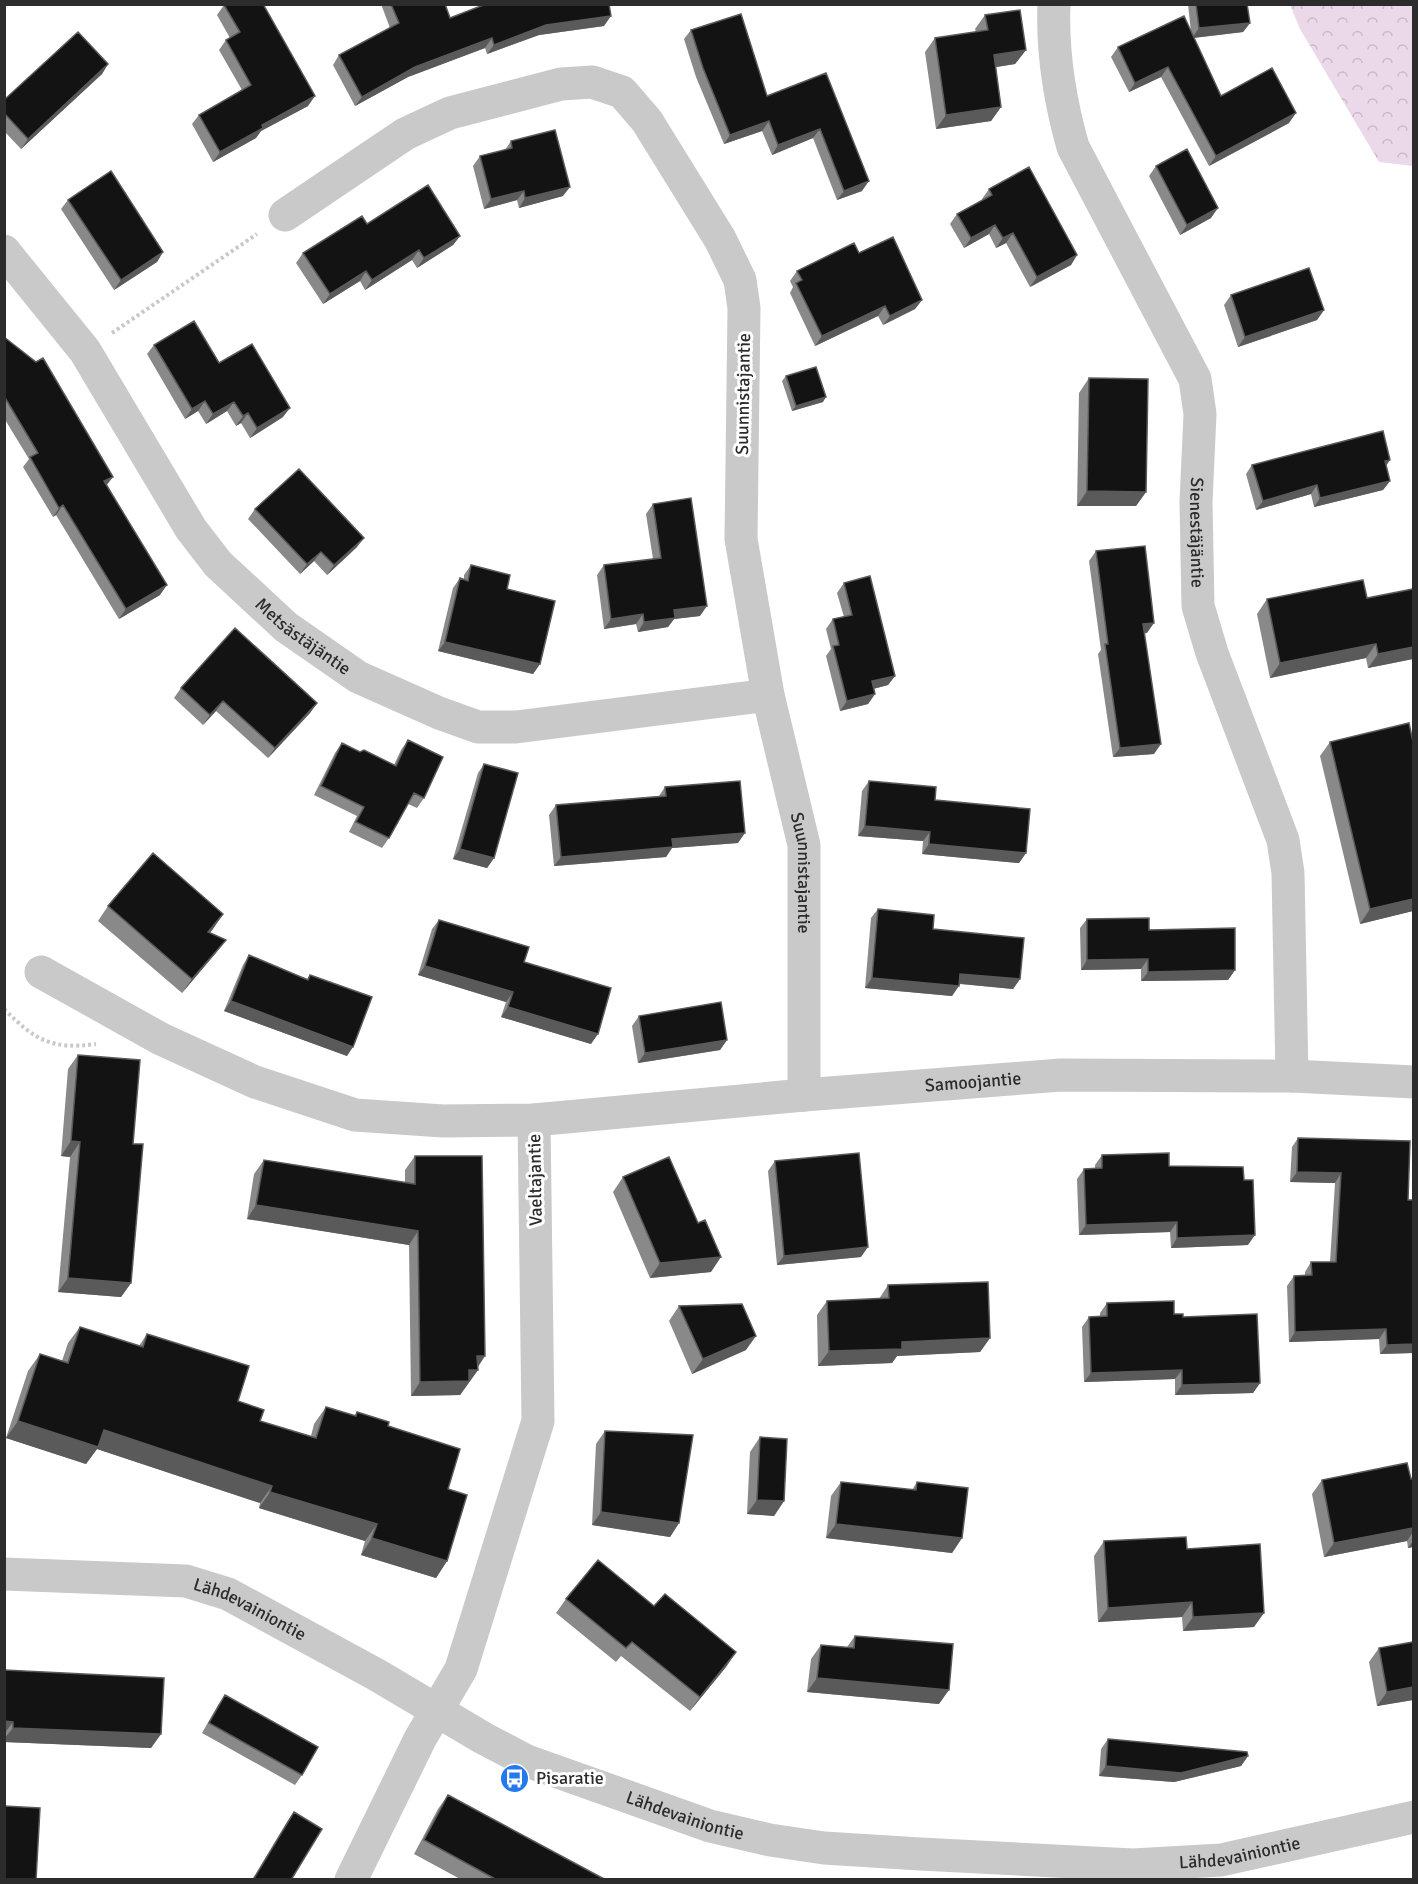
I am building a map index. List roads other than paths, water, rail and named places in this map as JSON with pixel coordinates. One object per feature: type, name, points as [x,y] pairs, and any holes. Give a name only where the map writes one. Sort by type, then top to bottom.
[{"type":"street","name":"Sienestäjäntie","points":[[1054,4],[1053,34],[1064,117],[1073,147],[1195,379],[1200,414],[1196,502],[1198,606],[1212,653],[1283,840],[1288,873],[1292,1076]]},
{"type":"street","name":"Suunnistajantie","points":[[285,215],[405,134],[450,113],[561,84],[592,82],[622,92],[647,121],[720,239],[740,279],[744,308],[741,539],[768,694],[804,845],[804,1095]]},
{"type":"street","name":"Metsästäjäntie","points":[[4,252],[85,351],[191,529],[218,564],[286,627],[358,677],[439,713],[478,727],[516,727],[768,694]]},
{"type":"street","name":"Vaeltajantie","points":[[41,972],[161,1039],[255,1082],[303,1100],[355,1115],[443,1121],[534,1120],[538,1421],[461,1669],[438,1712]]},
{"type":"street","name":"Samoojantie","points":[[534,1120],[804,1095],[1061,1075],[1292,1076],[1413,1082]]},
{"type":"street","name":"Lähdevainiontie","points":[[4,1574],[186,1581],[228,1594],[377,1675],[527,1761],[572,1779],[710,1826],[770,1840],[824,1848],[1133,1865],[1221,1860],[1413,1817]]},
{"type":"street","points":[[351,1880],[420,1739],[438,1712]]},
{"type":"place","name":"Pisaratie","points":[[515,1778]]}]
